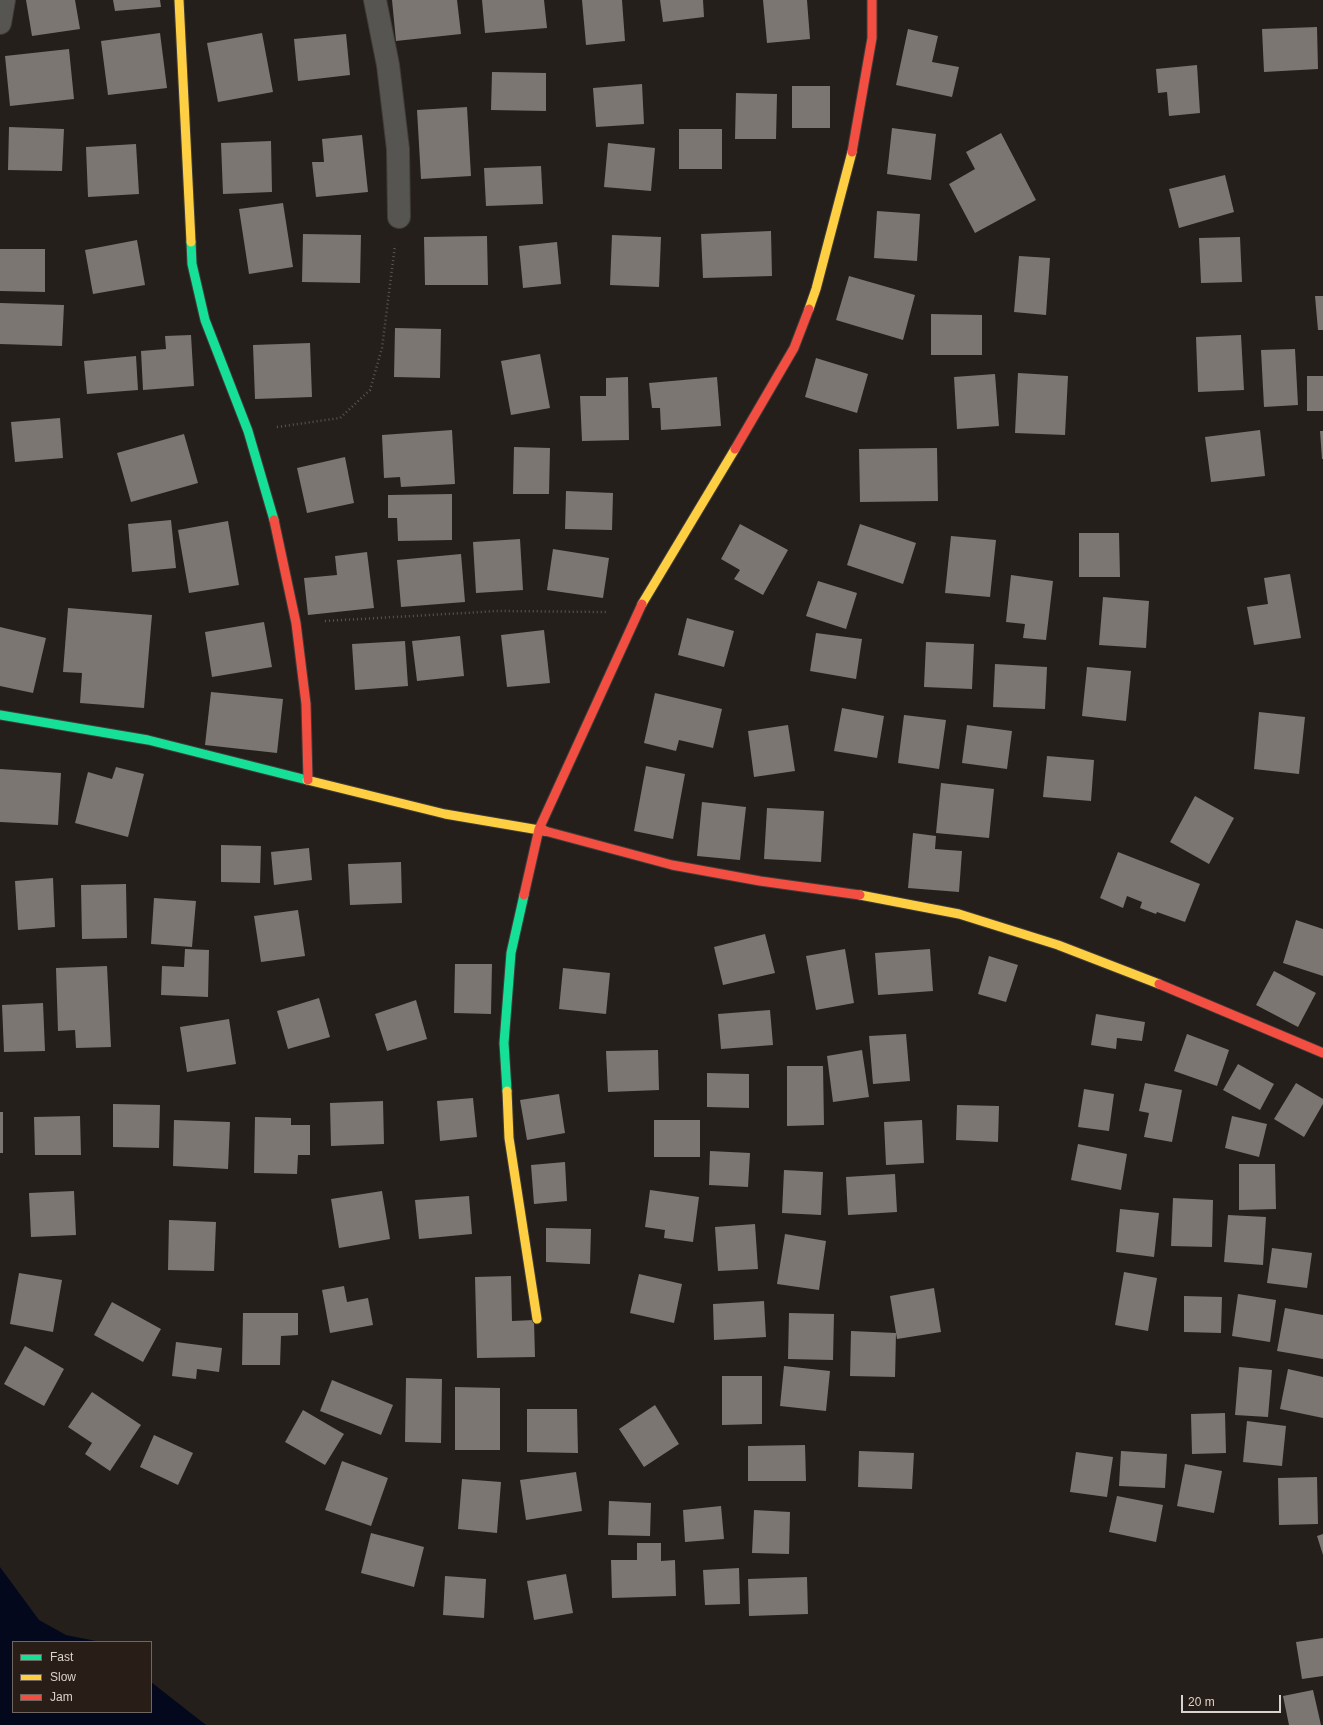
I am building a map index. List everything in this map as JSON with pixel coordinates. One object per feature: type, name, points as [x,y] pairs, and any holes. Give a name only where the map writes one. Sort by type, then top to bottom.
[{"type":"street","points":[[0,23],[4,0]]},
{"type":"street","points":[[179,0],[192,264],[205,320],[248,431],[276,528],[296,623],[306,704],[308,780]]},
{"type":"street","points":[[375,0],[388,64],[398,149],[399,217]]},
{"type":"street","points":[[537,1319],[509,1138],[504,1043],[511,953],[538,829],[637,612],[729,460],[794,348],[816,289],[853,148],[872,38],[872,0]]},
{"type":"street","points":[[0,715],[148,740],[445,814],[538,829],[672,865],[760,882],[872,897],[959,914],[1058,945],[1199,1000],[1323,1053]]},
{"type":"path","points":[[248,431],[340,418],[370,390],[382,348],[399,217]]},
{"type":"path","points":[[296,623],[499,611],[637,612]]},
{"type":"water","points":[[0,1567],[39,1620],[66,1635],[96,1641],[12,1641],[12,1713],[152,1713],[152,1683],[206,1725],[0,1725]]},
{"type":"building","points":[[26,0],[75,0],[80,29],[32,36]]},
{"type":"building","points":[[113,0],[160,0],[161,7],[115,11]]},
{"type":"building","points":[[392,0],[457,0],[461,34],[396,41]]},
{"type":"building","points":[[482,0],[544,0],[547,28],[485,33]]},
{"type":"building","points":[[582,0],[622,0],[625,41],[586,45]]},
{"type":"building","points":[[660,0],[703,0],[704,17],[663,22]]},
{"type":"building","points":[[763,0],[807,0],[810,39],[767,43]]},
{"type":"building","points":[[1317,27],[1318,69],[1264,72],[1262,29]]},
{"type":"building","points":[[908,29],[938,36],[932,62],[959,67],[952,97],[896,85]]},
{"type":"building","points":[[160,33],[167,88],[108,95],[101,41]]},
{"type":"building","points":[[262,33],[273,92],[218,102],[207,43]]},
{"type":"building","points":[[346,34],[350,75],[298,81],[294,39]]},
{"type":"building","points":[[69,49],[74,99],[10,106],[5,56]]},
{"type":"building","points":[[1197,65],[1200,113],[1169,116],[1167,92],[1158,93],[1156,69]]},
{"type":"building","points":[[492,72],[546,73],[546,111],[491,110]]},
{"type":"building","points":[[642,84],[644,124],[596,127],[593,88]]},
{"type":"building","points":[[792,86],[830,86],[830,128],[792,128]]},
{"type":"building","points":[[736,93],[777,94],[776,139],[735,139]]},
{"type":"building","points":[[467,107],[471,176],[421,179],[417,110]]},
{"type":"building","points":[[9,127],[64,129],[62,171],[8,170]]},
{"type":"building","points":[[892,128],[936,134],[931,180],[887,174]]},
{"type":"building","points":[[679,129],[722,129],[722,169],[679,169]]},
{"type":"building","points":[[1001,133],[1036,200],[975,233],[949,184],[975,169],[966,152]]},
{"type":"building","points":[[362,135],[368,192],[316,197],[312,162],[324,162],[322,139]]},
{"type":"building","points":[[271,141],[272,192],[223,194],[221,143]]},
{"type":"building","points":[[608,143],[655,148],[651,191],[604,187]]},
{"type":"building","points":[[136,144],[139,194],[88,197],[86,147]]},
{"type":"building","points":[[541,166],[543,204],[486,206],[484,168]]},
{"type":"building","points":[[1225,175],[1234,212],[1179,228],[1169,189]]},
{"type":"building","points":[[283,203],[293,267],[249,274],[239,209]]},
{"type":"building","points":[[877,211],[920,214],[917,261],[874,258]]},
{"type":"building","points":[[771,231],[772,276],[703,278],[701,234]]},
{"type":"building","points":[[303,234],[361,235],[360,283],[302,282]]},
{"type":"building","points":[[612,235],[661,237],[659,287],[610,285]]},
{"type":"building","points":[[487,236],[488,285],[425,285],[424,237]]},
{"type":"building","points":[[1240,237],[1242,282],[1201,283],[1199,238]]},
{"type":"building","points":[[137,240],[145,285],[93,294],[85,250]]},
{"type":"building","points":[[557,242],[561,284],[523,288],[519,246]]},
{"type":"building","points":[[0,249],[45,249],[45,292],[0,291]]},
{"type":"building","points":[[1019,256],[1050,258],[1046,315],[1014,312]]},
{"type":"building","points":[[849,276],[915,295],[903,340],[836,320]]},
{"type":"building","points":[[1315,296],[1323,296],[1323,330],[1318,330]]},
{"type":"building","points":[[0,303],[64,305],[62,346],[0,344]]},
{"type":"building","points":[[931,314],[982,315],[982,355],[931,355]]},
{"type":"building","points":[[395,328],[441,329],[440,378],[394,377]]},
{"type":"building","points":[[191,335],[194,386],[143,390],[141,351],[166,349],[165,336]]},
{"type":"building","points":[[1241,335],[1244,390],[1198,392],[1196,337]]},
{"type":"building","points":[[310,343],[312,397],[255,399],[253,345]]},
{"type":"building","points":[[1295,349],[1298,405],[1264,407],[1261,350]]},
{"type":"building","points":[[540,354],[550,408],[511,415],[501,361]]},
{"type":"building","points":[[136,356],[138,390],[87,394],[84,361]]},
{"type":"building","points":[[816,358],[868,374],[857,413],[805,397]]},
{"type":"building","points":[[1018,373],[1068,376],[1065,435],[1015,433]]},
{"type":"building","points":[[995,374],[999,426],[957,429],[954,377]]},
{"type":"building","points":[[1307,376],[1323,376],[1323,411],[1307,411]]},
{"type":"building","points":[[628,377],[629,440],[582,441],[580,396],[606,396],[606,378]]},
{"type":"building","points":[[717,377],[721,426],[661,430],[660,408],[652,408],[649,383]]},
{"type":"building","points":[[60,418],[63,458],[15,462],[11,422]]},
{"type":"building","points":[[452,430],[455,484],[401,487],[400,477],[384,478],[382,435]]},
{"type":"building","points":[[1260,430],[1265,476],[1211,482],[1205,437]]},
{"type":"building","points":[[1320,431],[1323,431],[1323,459],[1322,459]]},
{"type":"building","points":[[184,434],[198,483],[131,502],[117,453]]},
{"type":"building","points":[[514,447],[550,448],[549,494],[513,494]]},
{"type":"building","points":[[937,448],[938,501],[860,502],[859,449]]},
{"type":"building","points":[[345,457],[354,503],[307,513],[297,468]]},
{"type":"building","points":[[566,491],[613,493],[612,530],[565,529]]},
{"type":"building","points":[[452,494],[452,540],[398,541],[397,518],[388,518],[388,495]]},
{"type":"building","points":[[171,520],[176,568],[132,572],[128,524]]},
{"type":"building","points":[[228,521],[239,585],[189,593],[178,530]]},
{"type":"building","points":[[740,524],[788,550],[763,595],[734,579],[740,570],[721,559]]},
{"type":"building","points":[[860,524],[916,543],[903,584],[847,565]]},
{"type":"building","points":[[1079,533],[1119,533],[1120,577],[1079,577]]},
{"type":"building","points":[[951,536],[996,540],[990,597],[945,593]]},
{"type":"building","points":[[520,539],[523,590],[476,593],[473,542]]},
{"type":"building","points":[[553,549],[609,558],[603,598],[547,590]]},
{"type":"building","points":[[367,552],[374,608],[308,615],[304,578],[337,575],[335,556]]},
{"type":"building","points":[[461,554],[465,602],[401,607],[397,560]]},
{"type":"building","points":[[1290,574],[1301,638],[1254,645],[1247,607],[1268,604],[1264,578]]},
{"type":"building","points":[[1011,575],[1053,581],[1046,640],[1023,638],[1025,624],[1006,622]]},
{"type":"building","points":[[818,581],[857,593],[846,629],[806,616]]},
{"type":"building","points":[[1103,597],[1149,601],[1146,648],[1099,645]]},
{"type":"building","points":[[68,608],[152,615],[144,708],[80,703],[82,673],[63,672]]},
{"type":"building","points":[[687,618],[734,631],[724,667],[678,655]]},
{"type":"building","points":[[264,622],[272,667],[212,677],[205,632]]},
{"type":"building","points":[[0,627],[46,638],[33,693],[0,686]]},
{"type":"building","points":[[544,630],[550,683],[507,687],[501,635]]},
{"type":"building","points":[[816,633],[862,639],[856,679],[810,671]]},
{"type":"building","points":[[460,636],[464,676],[417,681],[412,641]]},
{"type":"building","points":[[405,641],[408,686],[355,690],[352,644]]},
{"type":"building","points":[[926,642],[974,644],[972,689],[924,687]]},
{"type":"building","points":[[995,664],[1047,667],[1045,709],[993,707]]},
{"type":"building","points":[[1087,667],[1131,671],[1126,721],[1082,716]]},
{"type":"building","points":[[211,692],[283,699],[277,753],[205,745]]},
{"type":"building","points":[[655,693],[722,709],[713,748],[679,740],[676,751],[644,743]]},
{"type":"building","points":[[842,708],[884,716],[877,758],[834,751]]},
{"type":"building","points":[[1259,712],[1305,717],[1299,774],[1254,769]]},
{"type":"building","points":[[904,715],[946,720],[939,769],[898,763]]},
{"type":"building","points":[[788,725],[795,771],[754,777],[748,731]]},
{"type":"building","points":[[967,725],[1012,731],[1007,769],[962,763]]},
{"type":"building","points":[[1047,756],[1094,760],[1091,801],[1043,797]]},
{"type":"building","points":[[646,766],[685,774],[673,839],[634,831]]},
{"type":"building","points":[[116,767],[144,774],[128,837],[75,823],[88,772],[112,779]]},
{"type":"building","points":[[0,769],[61,773],[58,825],[0,822]]},
{"type":"building","points":[[941,783],[994,789],[989,838],[936,833]]},
{"type":"building","points":[[1195,796],[1234,818],[1209,864],[1170,842]]},
{"type":"building","points":[[702,802],[746,807],[740,860],[697,856]]},
{"type":"building","points":[[767,808],[824,811],[821,862],[764,859]]},
{"type":"building","points":[[913,833],[936,836],[935,849],[962,851],[959,892],[908,888]]},
{"type":"building","points":[[221,845],[261,846],[260,883],[221,882]]},
{"type":"building","points":[[309,848],[312,880],[274,885],[271,852]]},
{"type":"building","points":[[1118,852],[1200,884],[1185,922],[1157,912],[1156,914],[1140,908],[1142,902],[1127,896],[1123,908],[1100,898]]},
{"type":"building","points":[[401,862],[402,903],[350,905],[348,864]]},
{"type":"building","points":[[53,878],[55,927],[18,930],[15,881]]},
{"type":"building","points":[[126,884],[127,938],[82,939],[81,885]]},
{"type":"building","points":[[154,898],[196,901],[192,947],[151,944]]},
{"type":"building","points":[[298,910],[305,956],[261,962],[254,916]]},
{"type":"building","points":[[1296,920],[1323,929],[1323,976],[1283,963]]},
{"type":"building","points":[[765,934],[775,973],[723,985],[714,947]]},
{"type":"building","points":[[185,949],[209,950],[208,997],[161,995],[162,966],[184,967]]},
{"type":"building","points":[[845,949],[854,1003],[816,1010],[806,956]]},
{"type":"building","points":[[930,949],[933,991],[878,995],[875,953]]},
{"type":"building","points":[[989,956],[1018,965],[1006,1002],[978,994]]},
{"type":"building","points":[[455,964],[492,964],[491,1014],[454,1013]]},
{"type":"building","points":[[107,966],[111,1047],[76,1048],[75,1030],[58,1031],[56,968]]},
{"type":"building","points":[[563,968],[610,973],[606,1014],[559,1009]]},
{"type":"building","points":[[1274,971],[1316,993],[1298,1027],[1256,1005]]},
{"type":"building","points":[[319,998],[330,1037],[288,1049],[277,1011]]},
{"type":"building","points":[[416,1000],[427,1039],[387,1051],[375,1014]]},
{"type":"building","points":[[43,1003],[45,1051],[4,1052],[2,1005]]},
{"type":"building","points":[[770,1010],[773,1045],[721,1049],[718,1014]]},
{"type":"building","points":[[1096,1014],[1145,1022],[1142,1041],[1117,1038],[1116,1049],[1091,1045]]},
{"type":"building","points":[[229,1019],[236,1064],[187,1072],[180,1027]]},
{"type":"building","points":[[906,1034],[910,1081],[873,1084],[869,1036]]},
{"type":"building","points":[[1187,1034],[1229,1050],[1217,1086],[1174,1071]]},
{"type":"building","points":[[658,1050],[659,1090],[608,1092],[606,1051]]},
{"type":"building","points":[[862,1050],[869,1097],[833,1102],[827,1056]]},
{"type":"building","points":[[1238,1064],[1274,1084],[1260,1110],[1223,1090]]},
{"type":"building","points":[[787,1066],[823,1066],[824,1125],[787,1126]]},
{"type":"building","points":[[707,1073],[749,1074],[749,1108],[707,1107]]},
{"type":"building","points":[[1145,1083],[1182,1090],[1172,1142],[1144,1137],[1149,1113],[1139,1111]]},
{"type":"building","points":[[1296,1083],[1323,1099],[1323,1104],[1304,1137],[1274,1119]]},
{"type":"building","points":[[1084,1089],[1114,1094],[1109,1131],[1078,1127]]},
{"type":"building","points":[[559,1094],[565,1133],[527,1140],[520,1100]]},
{"type":"building","points":[[473,1098],[477,1137],[440,1141],[437,1101]]},
{"type":"building","points":[[383,1101],[384,1144],[331,1146],[330,1103]]},
{"type":"building","points":[[113,1104],[160,1105],[159,1148],[113,1147]]},
{"type":"building","points":[[957,1105],[999,1106],[998,1142],[956,1140]]},
{"type":"building","points":[[0,1112],[3,1112],[3,1153],[0,1153]]},
{"type":"building","points":[[80,1116],[81,1155],[35,1155],[34,1117]]},
{"type":"building","points":[[1232,1116],[1267,1124],[1259,1157],[1225,1148]]},
{"type":"building","points":[[255,1117],[291,1118],[291,1125],[310,1125],[310,1155],[298,1155],[297,1174],[254,1173]]},
{"type":"building","points":[[174,1120],[230,1122],[228,1169],[173,1166]]},
{"type":"building","points":[[654,1120],[700,1120],[700,1157],[654,1157]]},
{"type":"building","points":[[922,1120],[924,1163],[886,1165],[884,1122]]},
{"type":"building","points":[[1078,1144],[1127,1154],[1121,1190],[1071,1180]]},
{"type":"building","points":[[710,1151],[750,1153],[748,1187],[709,1185]]},
{"type":"building","points":[[565,1162],[567,1201],[534,1204],[531,1165]]},
{"type":"building","points":[[1239,1164],[1275,1164],[1276,1209],[1239,1210]]},
{"type":"building","points":[[784,1170],[823,1172],[821,1215],[782,1213]]},
{"type":"building","points":[[895,1174],[897,1212],[848,1215],[846,1177]]},
{"type":"building","points":[[650,1190],[699,1197],[693,1242],[664,1238],[665,1230],[645,1227]]},
{"type":"building","points":[[74,1191],[76,1235],[31,1237],[29,1193]]},
{"type":"building","points":[[382,1191],[390,1239],[339,1248],[331,1199]]},
{"type":"building","points":[[469,1196],[472,1234],[419,1239],[415,1200]]},
{"type":"building","points":[[1173,1198],[1213,1200],[1212,1247],[1171,1246]]},
{"type":"building","points":[[1120,1209],[1159,1213],[1154,1257],[1116,1252]]},
{"type":"building","points":[[1228,1215],[1266,1217],[1263,1265],[1224,1262]]},
{"type":"building","points":[[169,1220],[216,1222],[214,1271],[168,1270]]},
{"type":"building","points":[[755,1224],[758,1269],[718,1271],[715,1227]]},
{"type":"building","points":[[546,1228],[591,1229],[590,1264],[546,1262]]},
{"type":"building","points":[[785,1234],[826,1241],[819,1290],[777,1284]]},
{"type":"building","points":[[1272,1248],[1312,1253],[1307,1288],[1267,1283]]},
{"type":"building","points":[[1124,1272],[1157,1278],[1148,1331],[1115,1325]]},
{"type":"building","points":[[19,1273],[62,1280],[53,1332],[10,1324]]},
{"type":"building","points":[[639,1274],[682,1284],[674,1323],[630,1313]]},
{"type":"building","points":[[511,1276],[512,1321],[534,1320],[535,1357],[477,1358],[475,1277]]},
{"type":"building","points":[[344,1286],[347,1302],[368,1298],[373,1325],[330,1333],[322,1290]]},
{"type":"building","points":[[934,1288],[941,1332],[897,1339],[890,1296]]},
{"type":"building","points":[[1238,1294],[1276,1300],[1270,1342],[1232,1336]]},
{"type":"building","points":[[1184,1296],[1222,1297],[1221,1333],[1184,1332]]},
{"type":"building","points":[[764,1301],[766,1337],[714,1340],[713,1304]]},
{"type":"building","points":[[112,1302],[161,1329],[143,1362],[94,1335]]},
{"type":"building","points":[[1285,1308],[1323,1315],[1323,1359],[1277,1351]]},
{"type":"building","points":[[243,1313],[298,1313],[298,1335],[281,1336],[280,1365],[242,1365]]},
{"type":"building","points":[[789,1313],[834,1314],[833,1360],[788,1359]]},
{"type":"building","points":[[851,1331],[896,1333],[895,1377],[850,1376]]},
{"type":"building","points":[[176,1342],[222,1348],[219,1372],[197,1369],[196,1379],[172,1376]]},
{"type":"building","points":[[25,1346],[64,1369],[44,1406],[4,1384]]},
{"type":"building","points":[[784,1366],[830,1371],[826,1411],[780,1406]]},
{"type":"building","points":[[1239,1367],[1272,1370],[1268,1417],[1235,1415]]},
{"type":"building","points":[[1288,1369],[1323,1377],[1323,1418],[1280,1409]]},
{"type":"building","points":[[722,1376],[762,1376],[762,1424],[722,1425]]},
{"type":"building","points":[[406,1378],[442,1379],[441,1443],[405,1442]]},
{"type":"building","points":[[332,1380],[393,1405],[381,1435],[320,1411]]},
{"type":"building","points":[[455,1387],[500,1388],[500,1450],[455,1450]]},
{"type":"building","points":[[92,1392],[141,1425],[110,1471],[85,1454],[92,1443],[68,1427]]},
{"type":"building","points":[[655,1405],[679,1444],[644,1467],[619,1429]]},
{"type":"building","points":[[527,1409],[577,1409],[578,1453],[527,1452]]},
{"type":"building","points":[[303,1410],[344,1434],[325,1465],[285,1442]]},
{"type":"building","points":[[1225,1413],[1226,1453],[1192,1454],[1191,1414]]},
{"type":"building","points":[[1247,1421],[1286,1426],[1282,1466],[1243,1462]]},
{"type":"building","points":[[154,1435],[193,1453],[178,1485],[140,1467]]},
{"type":"building","points":[[805,1445],[806,1481],[748,1481],[748,1446]]},
{"type":"building","points":[[859,1451],[914,1453],[912,1489],[858,1487]]},
{"type":"building","points":[[1121,1451],[1167,1454],[1165,1488],[1119,1486]]},
{"type":"building","points":[[1076,1452],[1113,1457],[1107,1497],[1070,1492]]},
{"type":"building","points":[[342,1461],[388,1478],[371,1526],[325,1510]]},
{"type":"building","points":[[1185,1464],[1222,1471],[1214,1513],[1177,1506]]},
{"type":"building","points":[[576,1472],[582,1511],[526,1520],[520,1480]]},
{"type":"building","points":[[1317,1477],[1318,1524],[1279,1525],[1278,1478]]},
{"type":"building","points":[[462,1479],[501,1482],[497,1533],[458,1529]]},
{"type":"building","points":[[1117,1496],[1163,1505],[1156,1542],[1109,1532]]},
{"type":"building","points":[[609,1501],[651,1503],[650,1536],[608,1535]]},
{"type":"building","points":[[721,1506],[724,1539],[685,1542],[683,1510]]},
{"type":"building","points":[[754,1510],[790,1512],[789,1554],[752,1553]]},
{"type":"building","points":[[371,1533],[424,1547],[414,1587],[361,1573]]},
{"type":"building","points":[[1323,1534],[1323,1555],[1317,1536]]},
{"type":"building","points":[[637,1543],[661,1543],[661,1561],[675,1560],[676,1596],[612,1598],[611,1560],[637,1560]]},
{"type":"building","points":[[739,1568],[740,1604],[705,1605],[703,1570]]},
{"type":"building","points":[[566,1574],[573,1613],[534,1620],[527,1581]]},
{"type":"building","points":[[445,1576],[486,1579],[484,1618],[443,1615]]},
{"type":"building","points":[[807,1577],[808,1614],[749,1616],[748,1579]]},
{"type":"building","points":[[1323,1638],[1323,1676],[1302,1679],[1296,1642]]},
{"type":"building","points":[[1313,1690],[1321,1725],[1289,1725],[1283,1696]]},
{"type":"traffic: fast","points":[[191,242],[192,264],[205,320],[248,431],[274,520]]},
{"type":"traffic: fast","points":[[0,715],[148,740],[307,780]]},
{"type":"traffic: fast","points":[[507,1091],[504,1043],[511,953],[524,895]]},
{"type":"traffic: slow","points":[[179,0],[191,242]]},
{"type":"traffic: slow","points":[[809,309],[816,289],[852,152]]},
{"type":"traffic: slow","points":[[642,604],[735,449]]},
{"type":"traffic: slow","points":[[307,780],[445,814],[545,831]]},
{"type":"traffic: slow","points":[[860,895],[959,914],[1058,945],[1159,984]]},
{"type":"traffic: slow","points":[[507,1091],[509,1138],[537,1319]]},
{"type":"traffic: jam","points":[[852,152],[872,38],[872,0]]},
{"type":"traffic: jam","points":[[735,449],[794,348],[809,309]]},
{"type":"traffic: jam","points":[[274,520],[296,623],[306,704],[308,780]]},
{"type":"traffic: jam","points":[[524,895],[539,829],[642,604]]},
{"type":"traffic: jam","points":[[545,831],[672,865],[760,881],[860,895]]},
{"type":"traffic: jam","points":[[1159,984],[1323,1053]]}]
